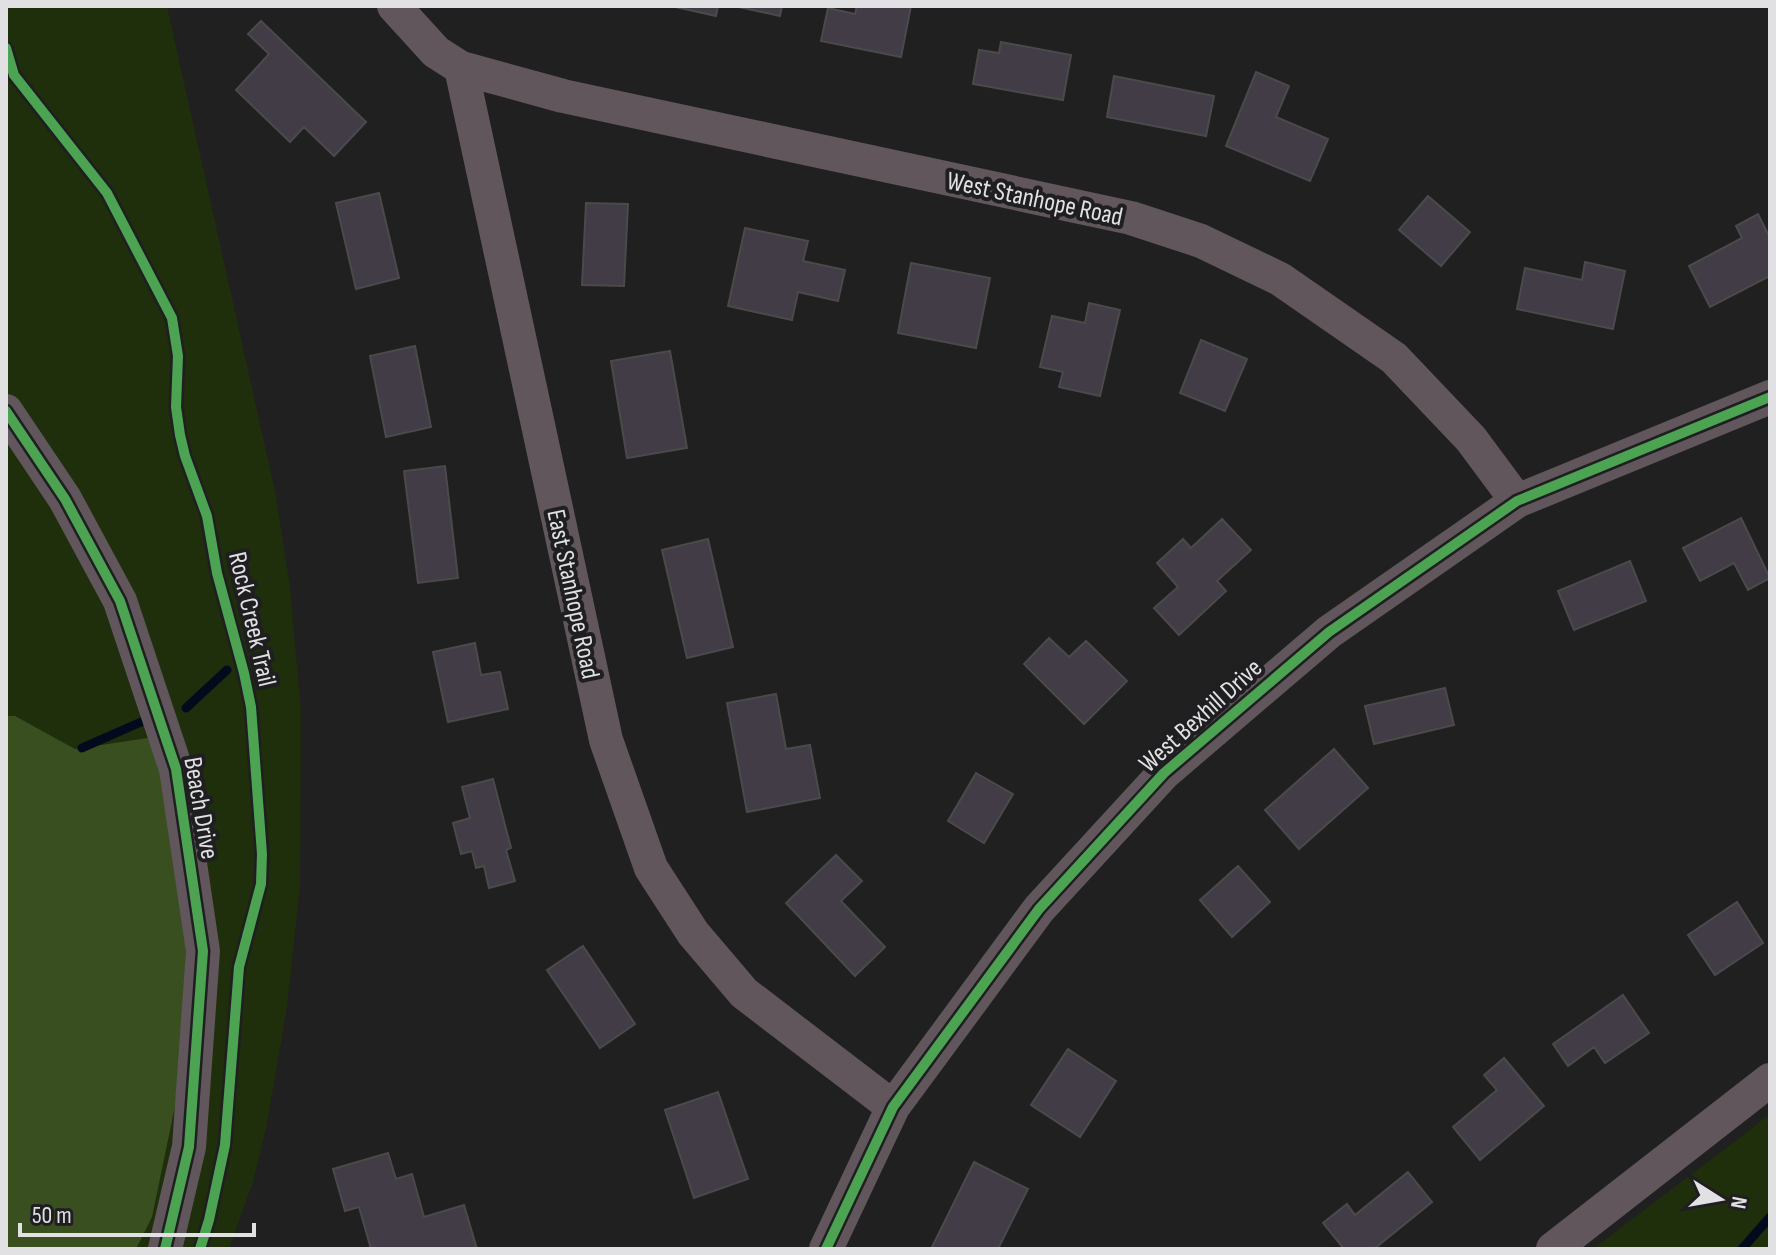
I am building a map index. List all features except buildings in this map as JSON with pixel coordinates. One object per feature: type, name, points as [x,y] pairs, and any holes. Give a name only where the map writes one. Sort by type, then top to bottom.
[{"type":"street","points":[[394,6],[436,52],[461,68]]},
{"type":"street","name":"West Stanhope Road","points":[[461,68],[563,96],[1131,218],[1201,241],[1280,279],[1394,358],[1471,439],[1517,501]]},
{"type":"street","name":"East Stanhope Road","points":[[461,68],[606,740],[651,868],[693,933],[744,993],[893,1107]]},
{"type":"street","name":"West Bexhill Drive","points":[[826,1249],[893,1107],[1039,909],[1164,773],[1329,632],[1517,501],[1770,397]]},
{"type":"street","name":"Beach Drive","points":[[6,411],[65,499],[120,601],[176,769],[203,951],[189,1147],[165,1249]]},
{"type":"street","points":[[1553,1249],[1770,1080]]},
{"type":"green space","points":[[6,6],[167,6],[276,496],[290,587],[301,711],[300,886],[287,1007],[267,1124],[253,1182],[229,1249],[6,1249]]},
{"type":"green space","points":[[6,716],[15,716],[75,749],[154,737],[176,833],[186,940],[184,1063],[152,1217],[136,1249],[6,1249]]},
{"type":"green space","points":[[1770,1114],[1770,1249],[1593,1249],[1747,1132]]},
{"type":"waterway","points":[[186,708],[227,670]]},
{"type":"waterway","points":[[82,748],[141,722]]},
{"type":"waterway","points":[[1742,1249],[1770,1217]]},
{"type":"cycle path","name":"Rock Creek Trail","points":[[6,48],[14,75],[107,193],[172,318],[178,356],[176,407],[180,435],[207,516],[217,573],[251,707],[262,854],[261,884],[239,967],[225,1145],[200,1249]]},
{"type":"cycle path","points":[[826,1249],[893,1107],[1039,909],[1164,773],[1329,632],[1517,501],[1770,397]]},
{"type":"cycle path","points":[[6,411],[65,499],[120,601],[176,769],[203,951],[189,1147],[165,1249]]}]
